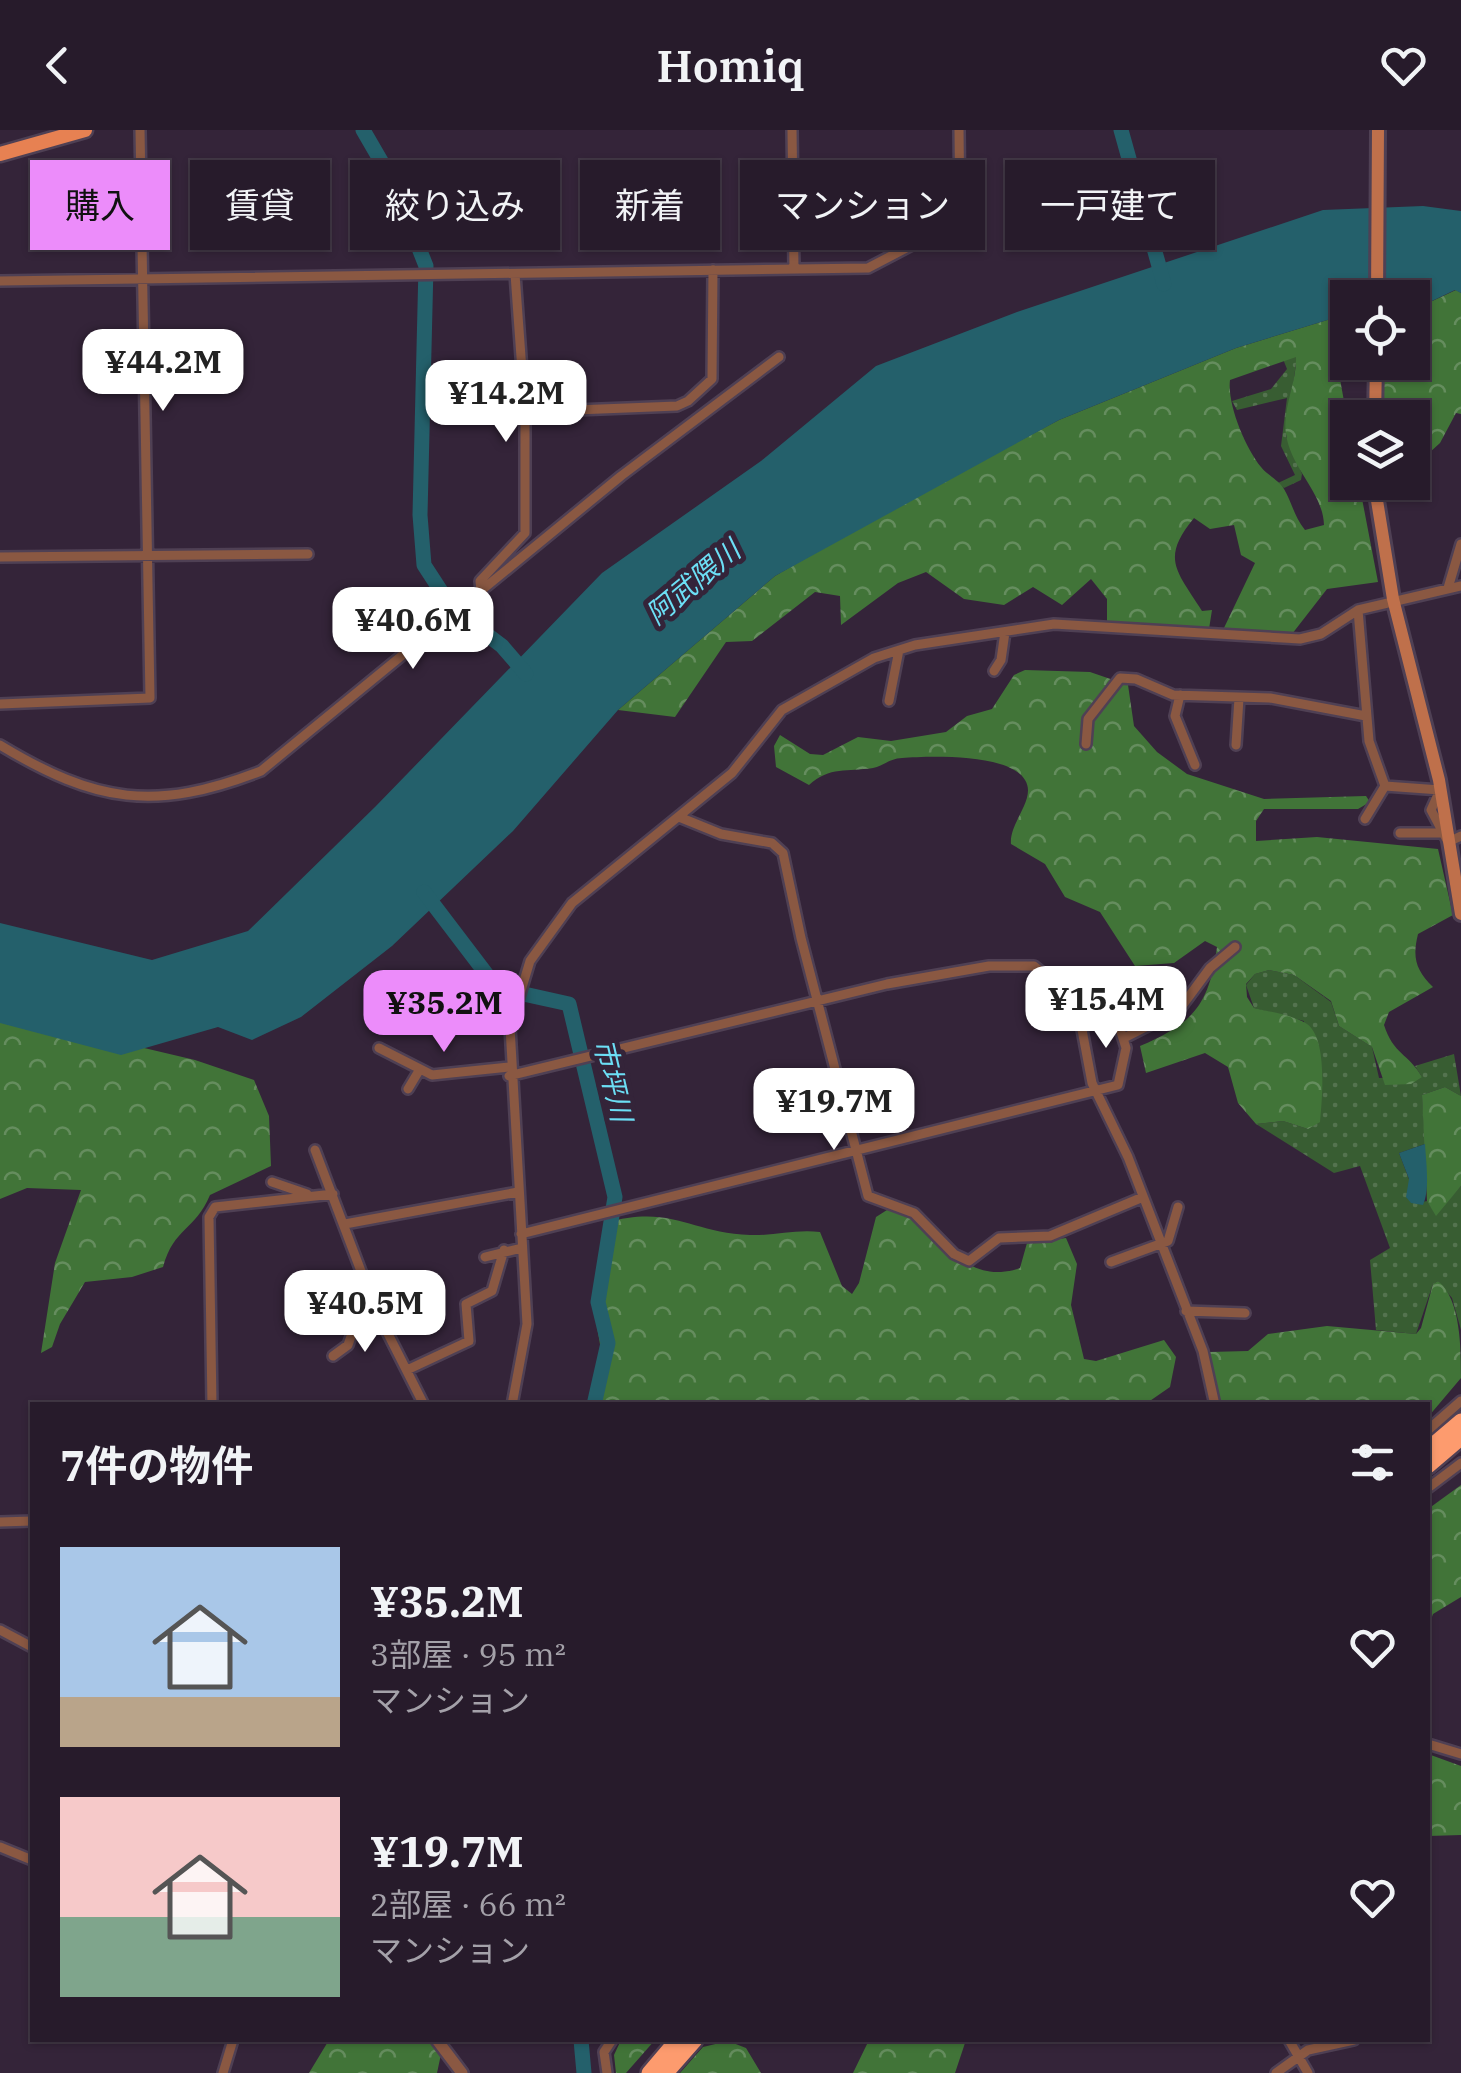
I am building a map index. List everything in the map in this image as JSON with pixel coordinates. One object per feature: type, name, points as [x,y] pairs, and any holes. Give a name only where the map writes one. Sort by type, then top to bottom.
[{"type":"highway","points":[[1430,1447],[1461,1421]]},
{"type":"highway","points":[[1430,1464],[1461,1438]]},
{"type":"highway","points":[[649,2073],[675,2042]]},
{"type":"highway","points":[[666,2073],[693,2042]]},
{"type":"main road","points":[[0,154],[85,130]]},
{"type":"main road","points":[[1377,280],[1378,133]]},
{"type":"main road","points":[[1377,500],[1394,599],[1440,790],[1461,914]]},
{"type":"street","points":[[0,704],[150,698],[140,130]]},
{"type":"street","points":[[792,130],[794,270]]},
{"type":"street","points":[[0,281],[878,266],[956,222],[960,215],[959,130]]},
{"type":"street","points":[[525,412],[677,406],[688,402],[712,379],[713,270]]},
{"type":"street","points":[[482,591],[480,581],[525,533],[525,412],[515,274]]},
{"type":"street","points":[[0,745],[63,782],[88,790],[146,797],[215,788],[275,763],[665,442],[779,357]]},
{"type":"street","points":[[1448,588],[1461,544]]},
{"type":"street","points":[[0,557],[308,554]]},
{"type":"street","points":[[513,1402],[527,1324],[509,1071],[516,995],[540,941],[572,903],[732,773],[782,710],[857,664],[899,650],[1054,624],[1300,640],[1321,634],[1358,610],[1461,586]]},
{"type":"street","points":[[1358,610],[1369,742],[1385,786]]},
{"type":"street","points":[[994,671],[1002,660],[1005,632]]},
{"type":"street","points":[[890,701],[899,650]]},
{"type":"street","points":[[1086,744],[1088,719],[1120,678],[1180,695],[1270,698],[1366,716]]},
{"type":"street","points":[[1180,695],[1175,716],[1196,765]]},
{"type":"street","points":[[1236,746],[1239,698]]},
{"type":"street","points":[[1385,786],[1440,790]]},
{"type":"street","points":[[1365,819],[1385,786]]},
{"type":"street","points":[[679,817],[721,834],[772,843],[783,853],[854,1153],[868,1196],[914,1213],[950,1251],[967,1260],[999,1238],[1050,1236],[1144,1197]]},
{"type":"street","points":[[1400,833],[1449,837]]},
{"type":"street","points":[[1126,1037],[1179,1010],[1210,968],[1234,947]]},
{"type":"street","points":[[378,1048],[420,1070],[441,1075],[509,1071],[955,970],[1023,963],[1056,984],[1081,1026],[1088,1070],[1144,1197],[1210,1376],[1214,1402]]},
{"type":"street","points":[[521,1234],[1097,1094],[1121,1079],[1126,1037],[1118,1018],[1081,1026]]},
{"type":"street","points":[[408,1089],[420,1070]]},
{"type":"street","points":[[315,1150],[379,1315],[423,1402]]},
{"type":"street","points":[[272,1182],[310,1196]]},
{"type":"street","points":[[344,1224],[518,1192]]},
{"type":"street","points":[[212,1402],[209,1217],[215,1207],[333,1194]]},
{"type":"street","points":[[1111,1262],[1162,1245],[1178,1207]]},
{"type":"street","points":[[485,1257],[522,1248]]},
{"type":"street","points":[[407,1370],[469,1341],[472,1334],[466,1304],[492,1291],[504,1250]]},
{"type":"street","points":[[1186,1310],[1245,1313]]},
{"type":"street","points":[[333,1356],[348,1345],[354,1325],[379,1315]]},
{"type":"street","points":[[1430,1428],[1461,1401]]},
{"type":"street","points":[[1430,1486],[1461,1463]]},
{"type":"street","points":[[0,1522],[30,1522]]},
{"type":"street","points":[[0,1630],[30,1646]]},
{"type":"street","points":[[1430,1745],[1461,1754]]},
{"type":"street","points":[[0,1847],[30,1859]]},
{"type":"street","points":[[223,2073],[232,2042]]},
{"type":"street","points":[[439,2042],[462,2073]]},
{"type":"street","points":[[608,2073],[604,2052],[611,2042]]},
{"type":"street","points":[[1290,2042],[1308,2073]]},
{"type":"street","points":[[1276,2073],[1298,2055],[1347,2042]]},
{"type":"shaded area","points":[[1297,356],[1286,436],[1302,474],[1301,480],[1284,488],[1278,483],[1295,475],[1281,446],[1287,398],[1237,410],[1232,401],[1271,389],[1287,369],[1283,359]]},
{"type":"shaded area","points":[[1269,970],[1294,975],[1331,1002],[1339,1026],[1372,1047],[1379,1078],[1422,1077],[1415,1066],[1454,1054],[1461,1096],[1445,1087],[1422,1095],[1425,1144],[1399,1153],[1418,1203],[1427,1201],[1436,1214],[1461,1186],[1461,1330],[1452,1298],[1438,1281],[1433,1284],[1416,1334],[1376,1330],[1370,1260],[1390,1248],[1360,1166],[1334,1173],[1256,1124],[1283,1121],[1308,1129],[1304,1021],[1254,1008],[1246,985],[1255,974]]},
{"type":"green space","points":[[1456,290],[1461,293],[1461,414],[1456,413],[1440,443],[1430,452],[1430,400],[1383,400],[1384,380],[1430,380],[1430,302]]},
{"type":"green space","points":[[1330,319],[1330,380],[1340,380],[1344,400],[1330,400],[1330,500],[1362,500],[1378,582],[1327,589],[1292,634],[1223,630],[1255,563],[1241,555],[1234,525],[1210,529],[1194,518],[1177,544],[1176,565],[1202,611],[1212,610],[1209,629],[1107,622],[1107,599],[1091,579],[1062,605],[1033,587],[1004,605],[964,599],[926,572],[898,583],[841,625],[840,596],[815,592],[752,641],[726,642],[675,717],[618,710],[775,576],[887,511],[1059,420],[1236,348]],"holes":[[[1296,357],[1286,415],[1289,447],[1318,502],[1324,525],[1305,530],[1282,486],[1264,470],[1249,448],[1234,413],[1230,380]]]},
{"type":"green space","points":[[1025,670],[1090,672],[1128,685],[1134,726],[1157,752],[1187,774],[1264,799],[1366,796],[1370,802],[1358,809],[1264,809],[1256,821],[1256,841],[1317,837],[1438,849],[1453,915],[1418,934],[1415,950],[1419,969],[1433,987],[1389,1012],[1384,1025],[1392,1042],[1422,1077],[1411,1084],[1385,1085],[1372,1047],[1339,1026],[1331,1001],[1294,975],[1269,970],[1255,974],[1246,984],[1247,997],[1254,1008],[1295,1018],[1314,1032],[1322,1070],[1320,1122],[1308,1129],[1283,1121],[1256,1124],[1238,1103],[1228,1067],[1205,1053],[1146,1073],[1140,1046],[1174,1029],[1196,1010],[1209,984],[1217,947],[1205,941],[1174,963],[1135,966],[1100,912],[1065,897],[1045,864],[1011,844],[1028,795],[1025,780],[1016,771],[968,758],[902,758],[873,768],[832,772],[809,785],[776,767],[774,746],[780,735],[810,754],[823,755],[858,737],[891,741],[946,732],[967,716],[992,709],[1014,675]]},
{"type":"green space","points":[[0,1014],[195,1060],[254,1080],[269,1116],[271,1166],[210,1195],[198,1216],[173,1244],[163,1267],[132,1277],[85,1282],[60,1324],[52,1347],[41,1353],[55,1263],[81,1190],[27,1188],[0,1199]]},
{"type":"green space","points":[[1445,1087],[1461,1096],[1461,1186],[1436,1216],[1427,1201],[1422,1095]]},
{"type":"green space","points":[[887,1210],[905,1215],[963,1261],[998,1272],[1020,1268],[1027,1243],[1066,1238],[1077,1264],[1071,1305],[1084,1359],[1096,1361],[1164,1340],[1176,1357],[1170,1387],[1148,1402],[592,1402],[601,1350],[592,1298],[605,1223],[647,1217],[750,1235],[820,1232],[842,1286],[852,1294],[859,1283],[876,1217]]},
{"type":"green space","points":[[1438,1281],[1446,1289],[1455,1312],[1461,1378],[1430,1415],[1430,1402],[1217,1402],[1209,1352],[1248,1351],[1268,1334],[1327,1326],[1416,1334],[1433,1284]]},
{"type":"green space","points":[[1461,1485],[1461,1597],[1433,1614],[1430,1622],[1430,1508]]},
{"type":"green space","points":[[1430,1755],[1461,1766],[1461,1835],[1430,1836]]},
{"type":"green space","points":[[328,2042],[444,2042],[437,2073],[309,2073]]},
{"type":"green space","points":[[620,2042],[653,2042],[626,2073],[616,2073],[614,2055]]},
{"type":"green space","points":[[731,2042],[746,2048],[761,2073],[680,2073],[703,2047]]},
{"type":"green space","points":[[868,2042],[965,2042],[955,2073],[853,2073]]},
{"type":"water","name":"阿武隈川","points":[[1423,206],[1461,211],[1461,293],[1455,290],[1430,302],[1430,280],[1330,280],[1330,319],[1236,348],[1059,420],[775,576],[618,710],[513,831],[392,946],[301,1017],[252,1040],[218,1027],[121,1055],[0,1023],[0,923],[152,960],[248,931],[376,806],[602,573],[761,461],[876,366],[1017,312],[1203,250],[1215,250],[1215,246],[1323,210]]},
{"type":"water","points":[[1425,1144],[1427,1184],[1423,1205],[1411,1203],[1406,1197],[1409,1179],[1399,1153]]},
{"type":"waterway","points":[[363,130],[392,180],[426,266],[420,515],[424,565],[452,608],[502,646],[526,674]]},
{"type":"waterway","points":[[1121,130],[1164,284]]},
{"type":"waterway","name":"市坪川","points":[[424,892],[497,988],[569,1004],[615,1197],[598,1302],[608,1343],[595,1402]]},
{"type":"waterway","name":"市坪川","points":[[581,2042],[584,2073]]}]
